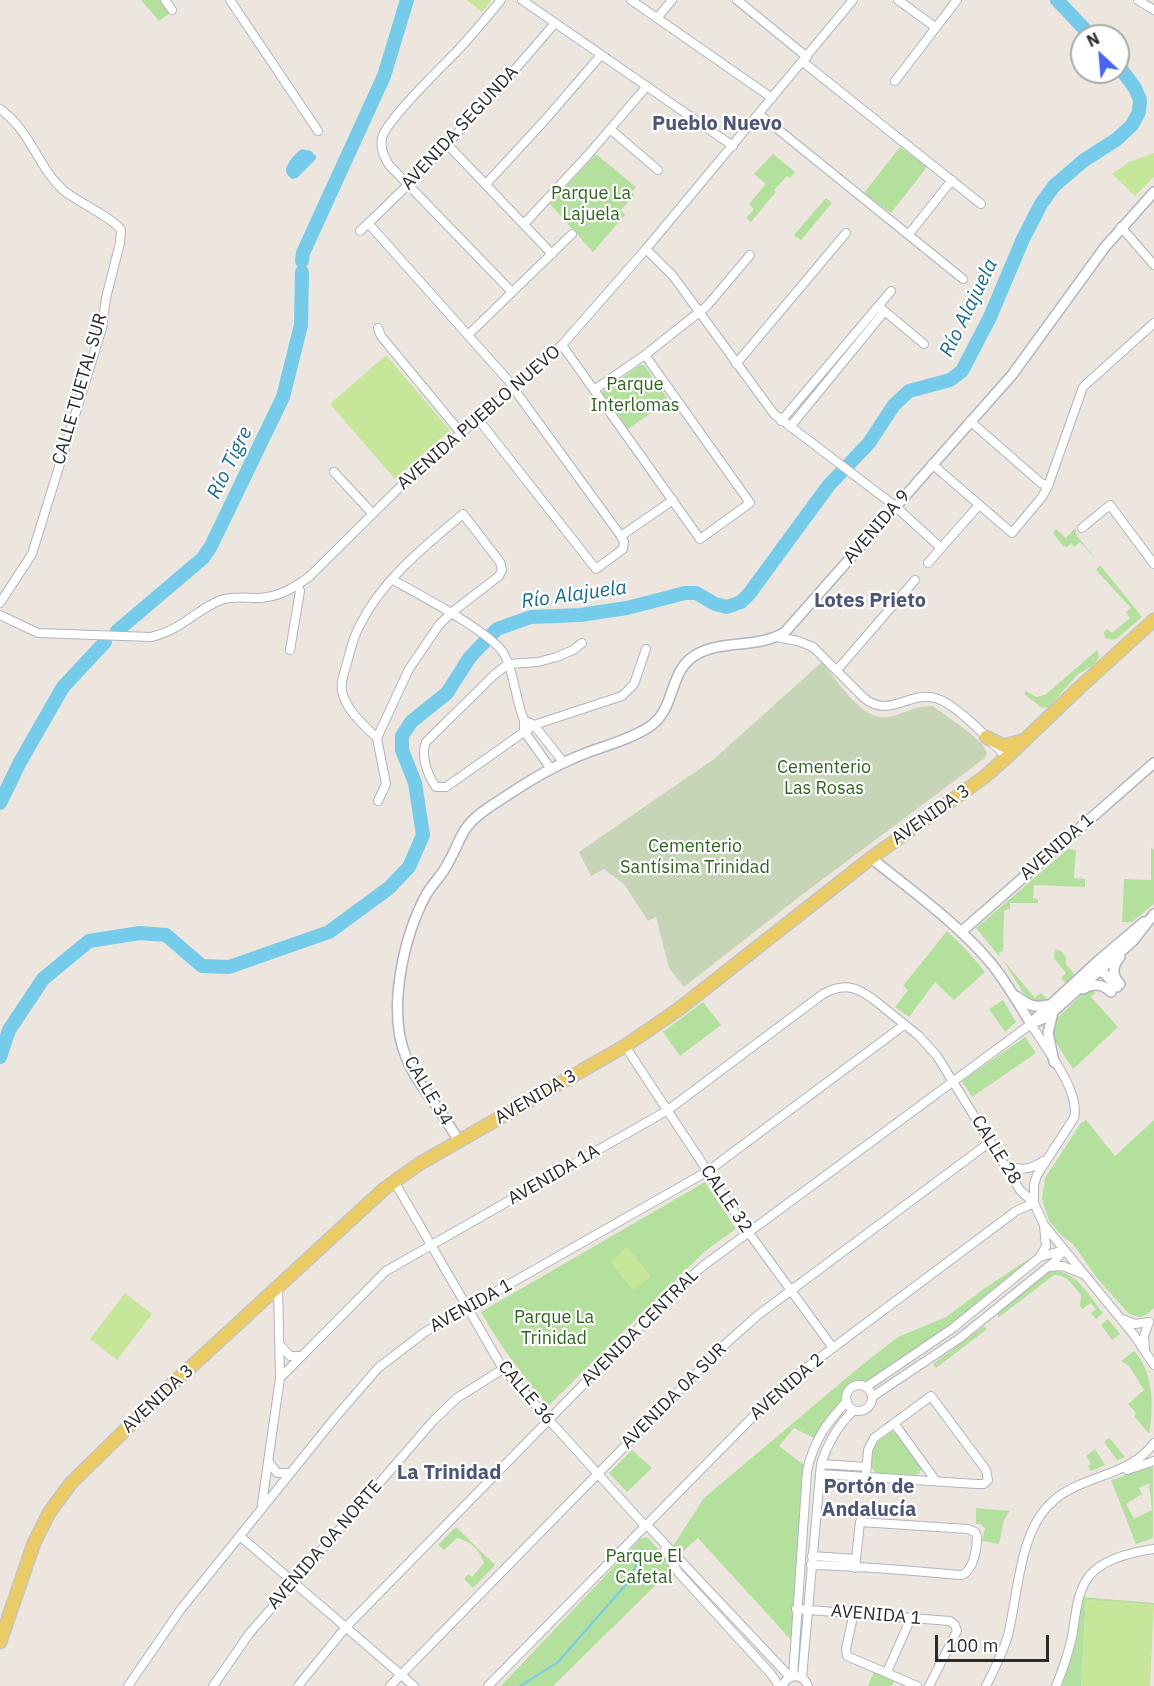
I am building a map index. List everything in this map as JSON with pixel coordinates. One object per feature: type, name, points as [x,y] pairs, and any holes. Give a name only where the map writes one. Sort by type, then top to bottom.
[{"type":"main road","name":"AVENIDA 3","points":[[0,1642],[34,1543],[49,1513],[71,1483],[151,1405],[394,1181],[625,1046],[689,1002],[871,858],[983,778],[1154,620]]},
{"type":"main road","points":[[986,737],[997,744],[1008,746],[1032,735]]},
{"type":"main road","points":[[983,778],[993,760],[986,737]]},
{"type":"street","points":[[165,0],[172,10]]},
{"type":"street","points":[[230,0],[318,131]]},
{"type":"street","points":[[501,0],[391,122],[382,138],[382,150],[389,165],[512,292]]},
{"type":"street","points":[[522,0],[733,146]]},
{"type":"street","points":[[631,0],[772,98]]},
{"type":"street","points":[[658,17],[672,0]]},
{"type":"street","points":[[737,0],[981,204]]},
{"type":"street","name":"AVENIDA PUEBLO NUEVO","points":[[0,615],[38,633],[152,637],[166,634],[180,627],[210,605],[223,599],[275,595],[298,586],[372,513],[561,345],[646,249],[853,0]]},
{"type":"street","points":[[898,0],[935,27]]},
{"type":"street","points":[[895,81],[957,0]]},
{"type":"street","points":[[1137,0],[1154,10]]},
{"type":"street","name":"AVENIDA SEGUNDA","points":[[360,231],[503,84],[555,22]]},
{"type":"street","points":[[486,184],[601,55]]},
{"type":"street","points":[[524,224],[647,86]]},
{"type":"street","name":"CALLE TUETAL SUR","points":[[0,109],[21,127],[62,189],[113,221],[121,230],[102,328],[32,554],[0,603]]},
{"type":"street","points":[[759,114],[963,279]]},
{"type":"street","points":[[610,129],[658,170]]},
{"type":"street","points":[[447,144],[552,254]]},
{"type":"street","points":[[909,234],[952,180]]},
{"type":"street","name":"AVENIDA 9","points":[[424,899],[447,865],[460,836],[470,822],[486,809],[564,763],[641,732],[658,720],[668,705],[681,669],[694,656],[714,649],[776,637],[794,623],[1012,375],[1121,227],[1154,192]]},
{"type":"street","points":[[368,223],[514,388],[622,539],[623,549],[596,569],[478,419]]},
{"type":"street","points":[[1121,227],[1154,265]]},
{"type":"street","points":[[736,364],[846,233]]},
{"type":"street","points":[[468,335],[572,234]]},
{"type":"street","points":[[646,249],[668,270],[768,408],[781,421],[895,506],[941,548]]},
{"type":"street","points":[[594,390],[672,335],[699,312],[750,255]]},
{"type":"street","points":[[790,427],[881,309],[891,291]]},
{"type":"street","points":[[781,421],[881,309]]},
{"type":"street","points":[[881,309],[924,344]]},
{"type":"street","points":[[932,464],[1012,533],[1042,497],[1048,486],[1083,387],[1154,323]]},
{"type":"street","points":[[378,328],[381,336],[462,433]]},
{"type":"street","points":[[561,345],[700,539],[750,503],[645,355]]},
{"type":"street","points":[[970,421],[1041,483],[1048,486]]},
{"type":"street","points":[[334,472],[372,513]]},
{"type":"street","points":[[622,539],[673,500]]},
{"type":"street","points":[[928,563],[979,505]]},
{"type":"street","points":[[1082,528],[1110,505],[1154,564]]},
{"type":"street","points":[[377,738],[409,669],[421,649],[451,613],[499,576],[502,570],[500,562],[463,514],[420,550],[376,600],[360,625],[352,645],[341,685],[347,705],[377,738],[386,784],[378,801]]},
{"type":"street","points":[[393,580],[451,613],[497,645],[508,664],[524,720],[551,770]]},
{"type":"street","points":[[837,670],[915,580]]},
{"type":"street","points":[[290,650],[300,591],[298,586]]},
{"type":"street","points":[[794,623],[792,634],[798,641]]},
{"type":"street","points":[[776,637],[798,641],[817,650],[873,705],[882,707],[915,698],[936,698],[947,704],[1007,758]]},
{"type":"street","points":[[582,643],[557,657],[538,662],[508,664],[426,742],[423,749],[424,757],[432,782],[436,787],[446,787],[529,728],[622,696],[634,684],[646,649]]},
{"type":"street","points":[[529,728],[564,763]]},
{"type":"street","name":"AVENIDA 1","points":[[961,932],[1154,763]]},
{"type":"street","points":[[871,858],[961,932],[990,962],[1070,1088],[1075,1101],[1074,1118],[1035,1180],[1035,1203]]},
{"type":"street","name":"CALLE 34","points":[[424,899],[408,944],[401,975],[398,1027],[411,1068],[459,1141]]},
{"type":"street","name":"AVENIDA CENTRAL","points":[[1031,1024],[1053,1011],[1059,1001],[1099,971],[1116,950],[1132,941],[1153,915]]},
{"type":"street","name":"AVENIDA CENTRAL","points":[[298,1686],[346,1627],[669,1297],[707,1263],[748,1232],[1031,1024],[1129,939],[1133,930],[1153,915]]},
{"type":"street","points":[[1115,988],[1115,964],[1133,945],[1143,928]]},
{"type":"street","points":[[1036,1034],[1040,1020],[1045,1014],[1091,972],[1103,972],[1115,988]]},
{"type":"street","points":[[1011,992],[1036,1007],[1059,1001],[1070,1002],[1090,986],[1101,985],[1115,988]]},
{"type":"street","name":"CALLE 28","points":[[841,986],[863,992],[932,1049],[1020,1190],[1035,1203],[1044,1225],[1134,1335],[1154,1365]]},
{"type":"street","name":"AVENIDA 1A","points":[[280,1378],[381,1274],[668,1110],[823,994],[841,986]]},
{"type":"street","points":[[1053,1011],[1048,1033],[1054,1062]]},
{"type":"street","name":"AVENIDA 1","points":[[128,1686],[181,1609],[241,1537],[261,1507],[378,1368],[425,1332],[708,1171],[904,1024]]},
{"type":"street","name":"CALLE 32","points":[[625,1046],[748,1232],[833,1348]]},
{"type":"street","name":"AVENIDA 0A SUR","points":[[390,1686],[722,1347],[759,1315],[990,1142]]},
{"type":"street","points":[[1004,1164],[1016,1169],[1027,1170],[1047,1158]]},
{"type":"street","name":"CALLE 36","points":[[394,1181],[503,1369],[645,1526]]},
{"type":"street","name":"AVENIDA 2","points":[[488,1686],[797,1374],[1016,1211],[1035,1203]]},
{"type":"street","points":[[866,1387],[953,1328],[1040,1257],[1046,1246],[1044,1225]]},
{"type":"street","points":[[1040,1257],[1064,1250]]},
{"type":"street","points":[[872,1397],[866,1387],[858,1385],[847,1394],[847,1401],[854,1410],[862,1411],[869,1407],[872,1397],[960,1338],[1047,1267],[1064,1250]]},
{"type":"street","points":[[1047,1267],[1064,1266],[1085,1275]]},
{"type":"street","points":[[261,1507],[280,1378],[278,1287]]},
{"type":"street","points":[[1119,1317],[1135,1324],[1152,1320]]},
{"type":"street","points":[[1134,1335],[1152,1320]]},
{"type":"street","points":[[1146,1351],[1144,1336],[1152,1320]]},
{"type":"street","points":[[280,1344],[290,1356],[301,1356]]},
{"type":"street","points":[[905,1360],[912,1370]]},
{"type":"street","name":"AVENIDA 0A NORTE","points":[[213,1686],[249,1634],[293,1581],[448,1407],[469,1390],[503,1369]]},
{"type":"street","points":[[820,1474],[866,1477],[936,1481],[977,1484],[984,1484],[988,1480],[986,1470],[931,1396],[869,1444],[866,1477]]},
{"type":"street","points":[[645,1526],[668,1554],[678,1572],[781,1686],[791,1676],[810,1457],[827,1422],[847,1401]]},
{"type":"street","points":[[645,1526],[791,1676],[807,1683],[808,1610],[821,1464],[835,1431],[854,1410]]},
{"type":"street","points":[[894,1423],[936,1481]]},
{"type":"street","points":[[986,1686],[1007,1638],[1026,1548],[1035,1522],[1057,1497],[1139,1459],[1154,1443]]},
{"type":"street","points":[[269,1462],[277,1473],[290,1473]]},
{"type":"street","points":[[1119,1470],[1128,1470],[1154,1462]]},
{"type":"street","points":[[821,1464],[867,1467]]},
{"type":"street","points":[[803,1517],[816,1517]]},
{"type":"street","points":[[812,1561],[962,1575],[967,1573],[971,1567],[977,1540],[975,1532],[968,1529],[860,1522],[856,1564]]},
{"type":"street","points":[[241,1537],[414,1686]]},
{"type":"street","points":[[1056,1686],[1069,1649],[1081,1592],[1089,1577],[1097,1569],[1117,1558],[1154,1549]]},
{"type":"street","name":"AVENIDA 1","points":[[796,1609],[950,1621],[955,1625],[957,1631],[929,1686]]},
{"type":"street","points":[[854,1612],[846,1649],[847,1656],[917,1686]]},
{"type":"street","points":[[887,1672],[911,1618]]},
{"type":"green space","points":[[141,0],[162,0],[170,13],[159,21]]},
{"type":"green space","points":[[467,0],[490,0],[491,1],[482,12]]},
{"type":"green space","points":[[900,147],[927,167],[891,213],[864,193]]},
{"type":"green space","points":[[1154,153],[1154,177],[1135,196],[1112,174],[1129,162]]},
{"type":"green space","name":"Parque La Lajuela","points":[[596,154],[636,187],[631,192],[634,195],[621,210],[625,215],[593,252],[550,204]]},
{"type":"green space","points":[[773,154],[795,172],[790,178],[787,176],[774,190],[776,192],[751,222],[746,218],[754,209],[749,204],[766,184],[754,174]]},
{"type":"green space","points":[[826,198],[832,203],[801,240],[794,235]]},
{"type":"green space","points":[[386,355],[450,430],[395,479],[330,404]]},
{"type":"green space","name":"Parque Interlomas","points":[[640,365],[644,365],[669,401],[628,429],[603,391]]},
{"type":"green space","points":[[1075,528],[1077,536],[1095,558],[1080,542],[1074,547],[1071,543],[1067,547],[1063,546],[1053,533],[1056,529],[1066,538]]},
{"type":"green space","points":[[1100,565],[1142,617],[1115,640],[1105,638],[1104,632],[1107,629],[1112,633],[1130,618],[1126,612],[1131,608],[1096,570]]},
{"type":"green space","points":[[1097,650],[1099,656],[1095,664],[1077,675],[1049,707],[1042,708],[1024,694],[1026,691],[1036,697],[1045,695]]},
{"type":"green space","points":[[822,662],[851,698],[869,713],[878,717],[888,717],[920,707],[933,706],[981,744],[986,750],[985,758],[799,897],[684,987],[669,968],[656,917],[648,921],[624,884],[604,869],[591,876],[579,852],[714,759]]},
{"type":"green space","points":[[1151,847],[1154,850],[1154,904],[1132,922],[1122,922],[1124,879],[1151,880]]},
{"type":"green space","points":[[1068,849],[1076,850],[1074,878],[1085,879],[1085,887],[1034,885],[1033,898],[1038,899],[1038,903],[1010,903],[1010,909],[1004,910],[1003,951],[999,952],[1000,957],[976,928]]},
{"type":"green space","points":[[947,931],[985,972],[954,1000],[935,982],[909,1017],[895,1007],[908,990],[903,986]]},
{"type":"green space","points":[[1055,950],[1061,951],[1066,957],[1066,964],[1074,974],[1066,983],[1061,978],[1066,973],[1054,958]]},
{"type":"green space","points":[[1003,960],[1035,998],[1041,993],[1047,999],[1034,1002],[1027,999]]},
{"type":"green space","points":[[1091,989],[1095,993],[1091,997],[1118,1027],[1073,1069],[1054,1040],[1055,1020]]},
{"type":"green space","points":[[1003,1000],[1016,1022],[1005,1032],[989,1009]]},
{"type":"green space","points":[[703,1002],[721,1025],[680,1056],[663,1032]]},
{"type":"green space","points":[[1025,1037],[1036,1053],[972,1097],[962,1081]]},
{"type":"green space","points":[[1086,1120],[1115,1156],[1154,1120],[1154,1308],[1140,1317],[1129,1314],[1097,1278],[1073,1244],[1062,1236],[1049,1221],[1042,1199],[1045,1178],[1081,1123]]},
{"type":"green space","name":"Parque La Trinidad","points":[[705,1182],[736,1229],[705,1251],[548,1406],[512,1361],[481,1312]]},
{"type":"green space","points":[[627,1247],[651,1276],[633,1290],[610,1262]]},
{"type":"green space","points":[[1033,1256],[948,1329],[867,1383],[860,1381],[851,1385],[846,1390],[844,1400],[814,1438],[794,1428],[779,1446],[804,1465],[792,1641],[698,1538],[680,1554],[673,1546],[704,1498],[862,1365],[898,1337],[946,1317]]},
{"type":"green space","points":[[1052,1271],[1068,1274],[1075,1279],[1103,1313],[1096,1319],[1091,1313],[1096,1309],[1091,1303],[1082,1309],[1081,1295],[1072,1284],[1063,1276],[1054,1275],[998,1318],[998,1314],[1039,1278]]},
{"type":"green space","points":[[125,1293],[152,1314],[117,1360],[90,1339]]},
{"type":"green space","points":[[1108,1319],[1120,1334],[1112,1340],[1101,1325]]},
{"type":"green space","points":[[984,1326],[987,1329],[936,1368],[933,1364]]},
{"type":"green space","points":[[1134,1351],[1145,1369],[1151,1391],[1152,1413],[1149,1434],[1134,1416],[1136,1413],[1128,1404],[1144,1390],[1129,1366],[1121,1361]]},
{"type":"green space","points":[[892,1431],[920,1463],[919,1474],[877,1473],[872,1468],[872,1446]]},
{"type":"green space","points":[[1109,1438],[1125,1457],[1117,1460],[1104,1442]]},
{"type":"green space","points":[[1095,1449],[1105,1465],[1091,1471],[1088,1466],[1091,1464],[1086,1456]]},
{"type":"green space","points":[[632,1450],[652,1468],[627,1492],[609,1473]]},
{"type":"green space","points":[[1153,1466],[1153,1538],[1136,1544],[1111,1480]],"holes":[[[1149,1483],[1152,1510],[1134,1519],[1126,1504],[1142,1494],[1139,1488]]]},
{"type":"green space","points":[[976,1508],[1010,1511],[1004,1520],[999,1544],[982,1541],[985,1528],[976,1524]]},
{"type":"green space","points":[[456,1527],[495,1565],[473,1588],[464,1579],[468,1574],[472,1577],[484,1563],[477,1550],[471,1544],[457,1538],[444,1550],[438,1545]]},
{"type":"green space","name":"Parque El Cafetal","points":[[647,1537],[662,1553],[671,1570],[553,1686],[501,1686],[640,1539]]},
{"type":"green space","points":[[1082,1597],[1154,1603],[1154,1605],[1086,1600],[1081,1686],[1062,1686],[1077,1638]]},
{"type":"green space","points":[[1086,1600],[1154,1605],[1150,1686],[1081,1686]]},
{"type":"green space","points":[[874,1672],[894,1681],[892,1686],[868,1686]]},
{"type":"water","points":[[302,149],[311,151],[316,159],[297,178],[292,179],[286,168],[292,158]]},
{"type":"waterway","name":"Río Tigre","points":[[302,261],[303,253],[384,76],[407,0]]},
{"type":"waterway","name":"Río Alajuela","points":[[1057,0],[1080,24]]},
{"type":"waterway","name":"Río Alajuela","points":[[0,1057],[9,1030],[43,979],[89,941],[140,933],[166,935],[202,966],[229,967],[329,932],[389,888],[409,867],[423,835],[415,783],[402,750],[402,736],[411,722],[447,693],[470,657],[497,629],[531,617],[580,615],[627,608],[685,593],[696,593],[715,604],[727,607],[741,602],[829,485],[869,443],[894,405],[909,391],[950,380],[962,371],[990,317],[1023,239],[1041,204],[1054,186],[1083,161],[1117,139],[1132,125],[1139,112],[1140,100],[1130,81]]},
{"type":"waterway","name":"Río Tigre","points":[[117,631],[203,558],[211,546],[283,397],[301,325],[302,272]]},
{"type":"waterway","name":"Río Tigre","points":[[0,803],[20,762],[63,687],[105,642]]},
{"type":"waterway","points":[[520,1686],[558,1662],[630,1580],[642,1549]]},
{"type":"district","name":"Pueblo Nuevo","points":[[717,124]]},
{"type":"district","name":"Lotes Prieto","points":[[870,601]]},
{"type":"district","name":"La Trinidad","points":[[449,1473]]},
{"type":"district","name":"Portón de Andalucía","points":[[869,1498]]},
{"type":"park label","name":"Cementerio Las Rosas","points":[[824,778]]},
{"type":"park label","name":"Cementerio Santísima Trinidad","points":[[695,857]]}]
